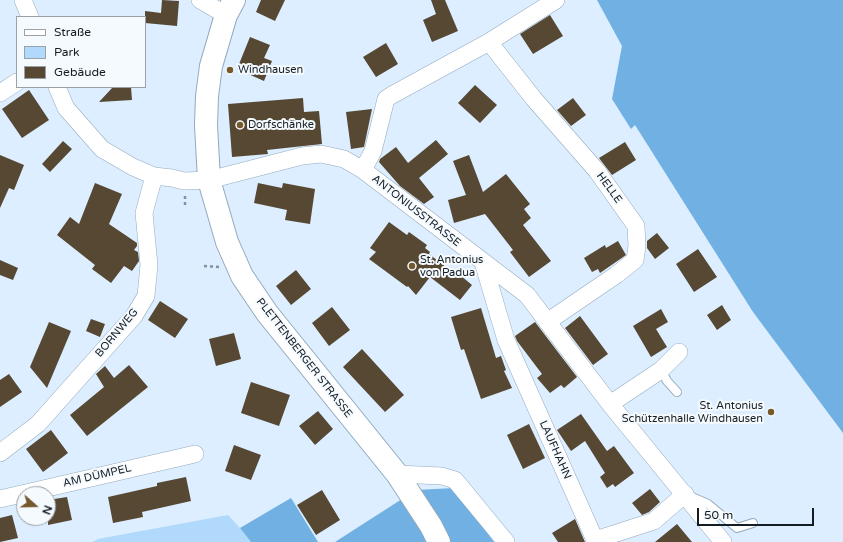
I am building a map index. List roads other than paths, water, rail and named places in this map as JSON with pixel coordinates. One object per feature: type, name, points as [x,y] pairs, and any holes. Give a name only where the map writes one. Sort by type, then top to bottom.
[{"type":"main road","name":"PLETTENBERGER STRASSE","points":[[230,8],[211,66],[206,96],[209,180],[227,242],[242,276],[266,313],[397,474],[431,526],[439,542]]},
{"type":"street","points":[[23,0],[30,16]]},
{"type":"street","points":[[200,0],[230,8]]},
{"type":"street","points":[[363,170],[373,151],[386,99],[392,94],[489,42],[556,0]]},
{"type":"street","name":"HELLE","points":[[489,42],[534,99],[597,171],[636,226],[637,246],[635,260],[548,322]]},
{"type":"street","points":[[0,93],[16,83]]},
{"type":"street","name":"ANTONIUSSTRASSE","points":[[57,88],[66,108],[102,149],[133,167],[154,176],[184,181],[209,180],[302,156],[322,154],[344,159],[363,170],[526,295],[610,404],[723,542]]},
{"type":"street","name":"BORNWEG","points":[[0,453],[38,424],[134,316],[146,296],[149,265],[144,213],[154,176]]},
{"type":"street","name":"LAUFHAHN","points":[[483,262],[506,340],[595,540],[654,521],[685,494]]},
{"type":"street","points":[[610,404],[662,370],[679,352]]},
{"type":"street","name":"AM DÜMPEL","points":[[0,499],[194,454]]},
{"type":"street","points":[[397,474],[442,476],[455,480],[506,542]]},
{"type":"lane","points":[[662,370],[668,381],[678,392]]},
{"type":"lane","points":[[685,494],[708,504],[737,528],[753,523]]},
{"type":"place","name":"Windhausen","points":[[230,70]]},
{"type":"place","name":"Dorfschänke","points":[[240,125]]},
{"type":"place","name":"St. Antonius von Padua","points":[[412,266]]},
{"type":"place","name":"St. Antonius Schützenhalle Windhausen","points":[[771,412]]}]
